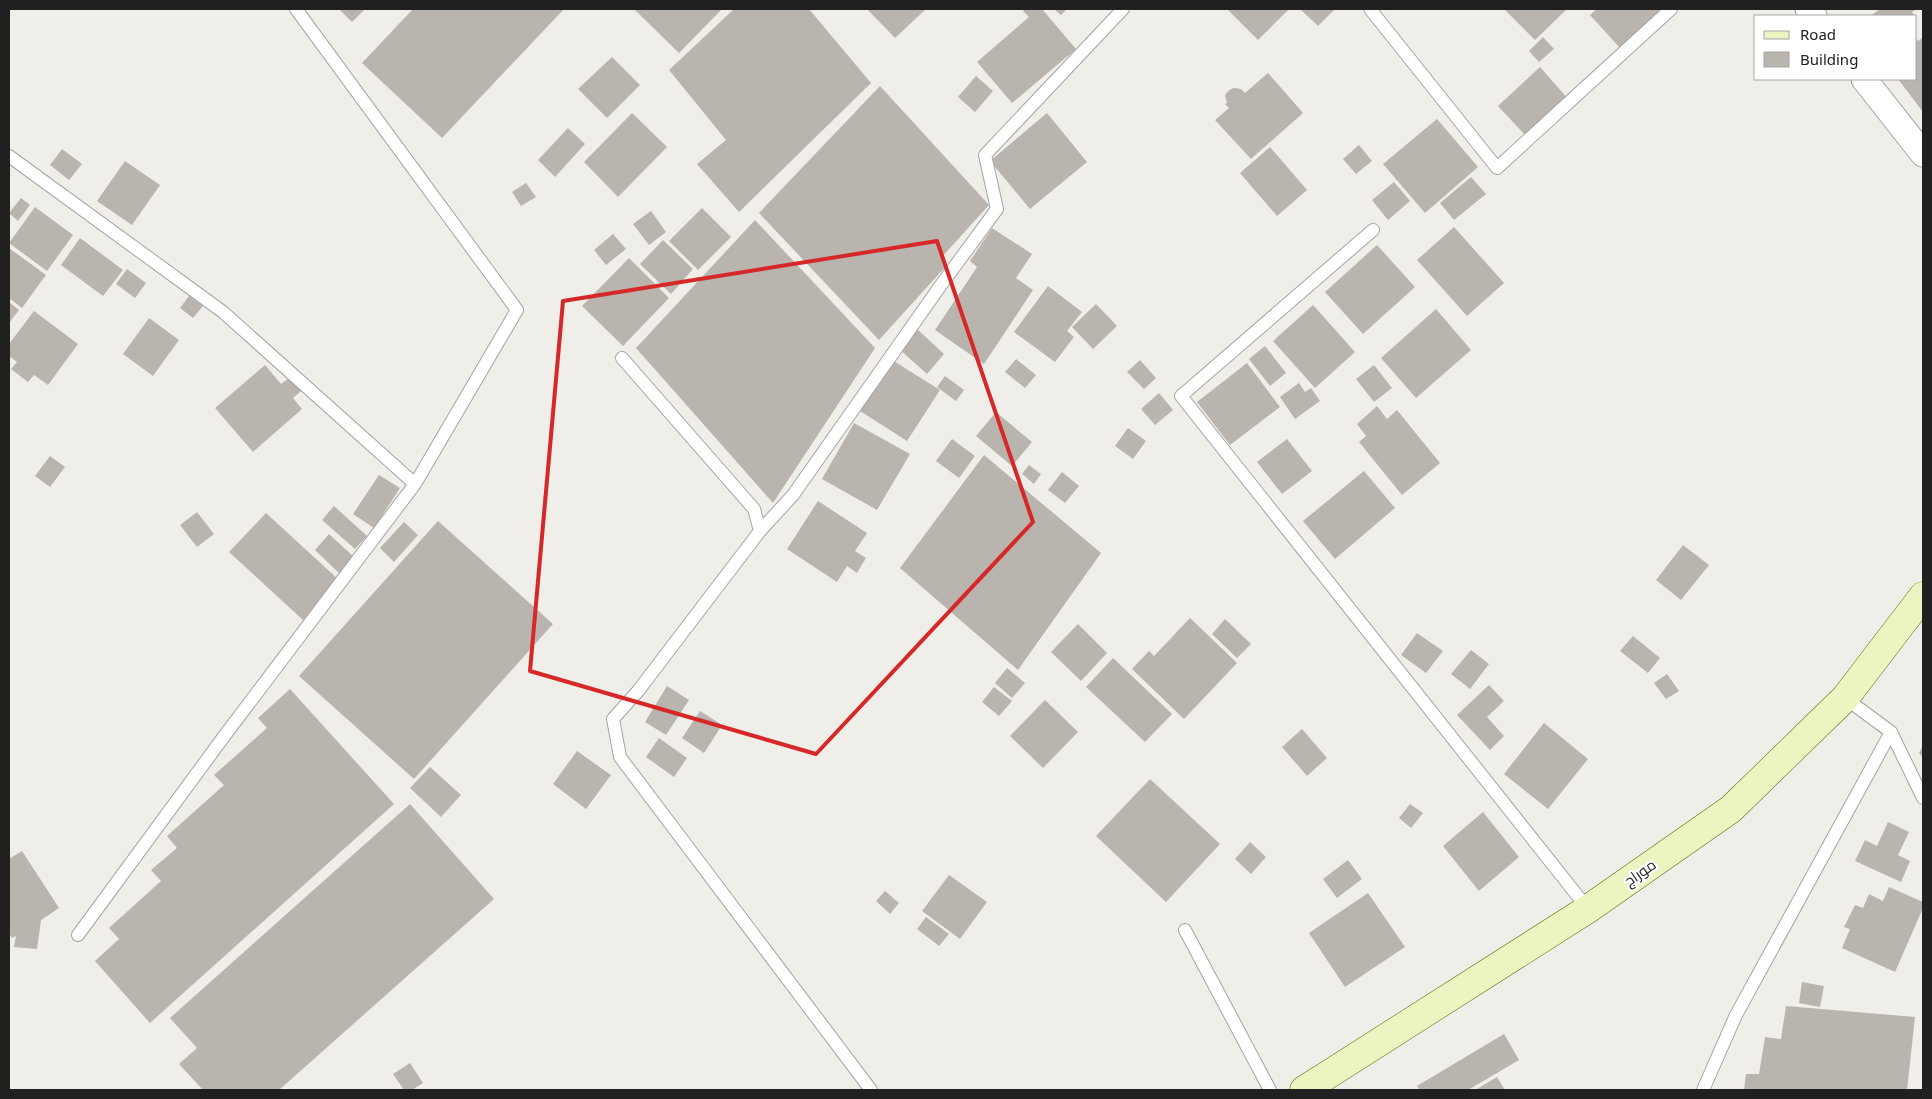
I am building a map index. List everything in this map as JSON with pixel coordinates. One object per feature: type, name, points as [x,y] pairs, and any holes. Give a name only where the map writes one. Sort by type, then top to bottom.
[{"type":"main road","name":"موراج","points":[[1304,1090],[1588,909],[1731,809],[1845,698],[1923,596]]},
{"type":"street","points":[[1865,80],[1923,154]]},
{"type":"lane","points":[[78,935],[224,735],[416,484],[517,310],[296,9]]},
{"type":"lane","points":[[871,1090],[620,757],[613,719],[638,691],[760,531],[793,495],[997,209],[985,155],[1123,9]]},
{"type":"lane","points":[[1370,9],[1497,168],[1670,9]]},
{"type":"lane","points":[[9,156],[223,312],[416,484]]},
{"type":"lane","points":[[1373,230],[1181,396],[1588,909]]},
{"type":"lane","points":[[622,358],[754,509],[760,531]]},
{"type":"lane","points":[[1845,698],[1891,732],[1923,798]]},
{"type":"lane","points":[[1703,1090],[1736,1015],[1891,732]]},
{"type":"lane","points":[[1185,930],[1270,1090]]},
{"type":"highlighted area","points":[[937,241],[1033,522],[816,754],[530,671],[563,301]]},
{"type":"building","points":[[339,9],[365,9],[352,22]]},
{"type":"building","points":[[413,9],[564,9],[442,138],[362,63]]},
{"type":"building","points":[[634,9],[722,9],[679,53]]},
{"type":"building","points":[[734,9],[809,9],[871,83],[739,212],[697,164],[726,140],[669,70]]},
{"type":"building","points":[[867,9],[926,9],[895,38]]},
{"type":"building","points":[[1025,9],[1042,9],[1076,49],[1012,103],[977,62],[1029,17],[1023,11]]},
{"type":"building","points":[[1054,9],[1067,9],[1061,15]]},
{"type":"building","points":[[1227,9],[1289,9],[1258,40]]},
{"type":"building","points":[[1300,9],[1332,9],[1334,10],[1318,26]]},
{"type":"building","points":[[1504,9],[1567,9],[1535,40]]},
{"type":"building","points":[[1597,9],[1663,9],[1620,48],[1590,15]]},
{"type":"building","points":[[1880,9],[1917,9],[1912,12],[1914,15],[1871,15]]},
{"type":"building","points":[[1543,37],[1554,49],[1539,62],[1529,51]]},
{"type":"building","points":[[1923,37],[1923,112],[1899,80],[1917,80],[1917,40],[1918,41]]},
{"type":"building","points":[[612,57],[640,85],[607,118],[578,89]]},
{"type":"building","points":[[1540,67],[1569,100],[1527,137],[1498,106]]},
{"type":"building","points":[[1268,73],[1303,113],[1251,159],[1215,120],[1229,108],[1225,104],[1227,103],[1225,95],[1229,90],[1234,88],[1241,89],[1245,93]]},
{"type":"building","points":[[976,76],[993,91],[975,112],[958,97]]},
{"type":"building","points":[[880,86],[989,205],[941,258],[947,265],[879,340],[759,213]]},
{"type":"building","points":[[632,113],[667,147],[618,197],[584,162]]},
{"type":"building","points":[[1047,113],[1087,162],[1030,209],[990,161]]},
{"type":"building","points":[[1437,119],[1478,167],[1425,213],[1383,164]]},
{"type":"building","points":[[568,128],[585,144],[555,177],[538,160]]},
{"type":"building","points":[[1359,145],[1372,161],[1356,174],[1343,159]]},
{"type":"building","points":[[1270,147],[1307,190],[1277,216],[1240,173]]},
{"type":"building","points":[[62,149],[82,164],[69,180],[50,165]]},
{"type":"building","points":[[125,161],[160,185],[132,225],[97,201]]},
{"type":"building","points":[[1471,177],[1486,194],[1454,220],[1440,203]]},
{"type":"building","points":[[1394,182],[1410,201],[1388,220],[1372,200]]},
{"type":"building","points":[[526,183],[536,197],[521,206],[512,192]]},
{"type":"building","points":[[21,198],[30,205],[18,221],[9,213]]},
{"type":"building","points":[[35,207],[73,235],[47,271],[9,243]]},
{"type":"building","points":[[702,208],[731,237],[698,270],[669,241]]},
{"type":"building","points":[[651,211],[666,232],[649,245],[633,224]]},
{"type":"building","points":[[755,220],[875,348],[773,503],[636,348]]},
{"type":"building","points":[[1454,227],[1504,283],[1467,316],[1417,260]]},
{"type":"building","points":[[992,228],[1032,254],[1016,278],[1033,290],[984,364],[935,330],[977,267],[970,261]]},
{"type":"building","points":[[613,234],[626,249],[606,265],[594,250]]},
{"type":"building","points":[[80,238],[123,270],[103,296],[61,265]]},
{"type":"building","points":[[663,240],[693,269],[671,294],[640,264]]},
{"type":"building","points":[[1377,245],[1415,287],[1363,334],[1325,292]]},
{"type":"building","points":[[9,248],[46,275],[22,308],[9,298]]},
{"type":"building","points":[[629,258],[669,298],[623,346],[582,306]]},
{"type":"building","points":[[127,269],[146,283],[135,298],[116,284]]},
{"type":"building","points":[[1048,286],[1082,312],[1067,331],[1074,337],[1055,362],[1014,332]]},
{"type":"building","points":[[189,296],[203,306],[193,318],[180,308]]},
{"type":"building","points":[[9,302],[19,310],[9,323]]},
{"type":"building","points":[[1096,304],[1117,326],[1093,349],[1072,327]]},
{"type":"building","points":[[1313,305],[1355,352],[1315,388],[1273,341]]},
{"type":"building","points":[[1436,309],[1471,350],[1416,398],[1381,358]]},
{"type":"building","points":[[34,311],[78,344],[48,385],[34,375],[28,382],[11,369],[17,362],[9,356],[9,344]]},
{"type":"building","points":[[149,318],[179,340],[153,376],[123,354]]},
{"type":"building","points":[[917,329],[944,354],[927,374],[899,349]]},
{"type":"building","points":[[1265,346],[1286,373],[1270,386],[1249,359]]},
{"type":"building","points":[[1016,359],[1036,375],[1025,388],[1005,372]]},
{"type":"building","points":[[892,360],[940,390],[907,441],[860,411]]},
{"type":"building","points":[[1140,360],[1156,378],[1144,389],[1127,372]]},
{"type":"building","points":[[1247,363],[1280,407],[1230,445],[1197,402]]},
{"type":"building","points":[[265,365],[281,384],[289,378],[301,391],[293,398],[302,409],[253,452],[215,408]]},
{"type":"building","points":[[1374,365],[1392,388],[1374,402],[1356,379]]},
{"type":"building","points":[[945,376],[964,390],[956,401],[937,387]]},
{"type":"building","points":[[1299,383],[1305,392],[1311,388],[1320,401],[1295,419],[1280,397]]},
{"type":"building","points":[[1159,393],[1173,410],[1155,425],[1141,409]]},
{"type":"building","points":[[1377,406],[1387,419],[1397,410],[1440,463],[1402,495],[1359,442],[1366,436],[1357,424]]},
{"type":"building","points":[[996,412],[1032,442],[1012,466],[976,436]]},
{"type":"building","points":[[854,423],[910,454],[877,510],[822,479]]},
{"type":"building","points":[[1128,428],[1146,441],[1133,459],[1115,446]]},
{"type":"building","points":[[952,439],[975,456],[959,478],[936,461]]},
{"type":"building","points":[[1287,439],[1312,471],[1282,494],[1257,462]]},
{"type":"building","points":[[984,455],[1101,553],[1018,670],[900,568]]},
{"type":"building","points":[[50,456],[65,467],[50,487],[35,476]]},
{"type":"building","points":[[1029,465],[1041,474],[1034,484],[1022,474]]},
{"type":"building","points":[[1364,471],[1395,508],[1335,559],[1303,521]]},
{"type":"building","points":[[1062,472],[1079,486],[1065,503],[1048,490]]},
{"type":"building","points":[[379,475],[400,488],[374,528],[353,514]]},
{"type":"building","points":[[818,501],[867,533],[855,551],[866,558],[857,573],[847,566],[837,582],[787,549]]},
{"type":"building","points":[[334,506],[367,536],[355,549],[322,520]]},
{"type":"building","points":[[197,512],[214,534],[197,547],[180,525]]},
{"type":"building","points":[[266,513],[340,581],[303,620],[229,552]]},
{"type":"building","points":[[438,521],[553,624],[414,779],[299,676]]},
{"type":"building","points":[[404,522],[418,535],[394,562],[380,548]]},
{"type":"building","points":[[329,534],[354,557],[339,573],[315,550]]},
{"type":"building","points":[[1683,545],[1709,565],[1681,600],[1656,580]]},
{"type":"building","points":[[1190,618],[1237,663],[1184,719],[1132,669],[1149,651],[1154,656]]},
{"type":"building","points":[[1225,619],[1251,644],[1237,658],[1212,634]]},
{"type":"building","points":[[1078,624],[1107,653],[1081,681],[1051,652]]},
{"type":"building","points":[[1417,633],[1443,651],[1426,673],[1401,655]]},
{"type":"building","points":[[1633,636],[1660,658],[1648,673],[1620,651]]},
{"type":"building","points":[[1471,650],[1489,664],[1470,689],[1451,674]]},
{"type":"building","points":[[1113,658],[1172,714],[1145,742],[1086,687]]},
{"type":"building","points":[[1007,668],[1025,683],[1012,698],[995,683]]},
{"type":"building","points":[[1667,674],[1679,691],[1666,699],[1654,683]]},
{"type":"building","points":[[1489,685],[1504,701],[1487,717],[1504,736],[1490,750],[1457,715]]},
{"type":"building","points":[[667,686],[689,700],[666,735],[645,722]]},
{"type":"building","points":[[994,687],[1012,701],[999,716],[982,702]]},
{"type":"building","points":[[290,689],[394,804],[150,1023],[95,961],[119,939],[109,928],[161,881],[151,870],[177,848],[167,836],[224,785],[214,775],[267,728],[258,718]]},
{"type":"building","points":[[1045,700],[1078,732],[1043,768],[1010,736]]},
{"type":"building","points":[[700,711],[722,725],[704,753],[682,738]]},
{"type":"building","points":[[1544,723],[1588,759],[1548,809],[1504,774]]},
{"type":"building","points":[[1302,729],[1327,758],[1307,776],[1282,747]]},
{"type":"building","points":[[659,738],[687,758],[674,777],[646,757]]},
{"type":"building","points":[[1923,746],[1923,757],[1919,753]]},
{"type":"building","points":[[577,751],[611,775],[586,809],[553,784]]},
{"type":"building","points":[[430,767],[461,795],[441,817],[410,788]]},
{"type":"building","points":[[1150,779],[1220,844],[1166,902],[1096,836]]},
{"type":"building","points":[[410,804],[494,899],[279,1090],[203,1090],[179,1064],[197,1048],[170,1018]]},
{"type":"building","points":[[1410,804],[1423,813],[1411,828],[1399,818]]},
{"type":"building","points":[[1483,812],[1519,857],[1479,891],[1443,846]]},
{"type":"building","points":[[1888,822],[1909,832],[1898,855],[1910,861],[1901,882],[1855,861],[1865,840],[1877,846]]},
{"type":"building","points":[[1250,842],[1266,857],[1251,874],[1235,859]]},
{"type":"building","points":[[22,851],[59,908],[41,920],[37,949],[14,947],[16,936],[12,938],[9,933],[9,859]]},
{"type":"building","points":[[1348,860],[1362,879],[1337,898],[1323,879]]},
{"type":"building","points":[[949,875],[987,902],[960,939],[922,911]]},
{"type":"building","points":[[1889,887],[1923,902],[1923,908],[1895,972],[1842,948],[1850,929],[1844,927],[1855,905],[1863,908],[1869,894],[1883,901]]},
{"type":"building","points":[[885,891],[899,903],[890,914],[876,901]]},
{"type":"building","points":[[1368,893],[1405,947],[1345,987],[1309,933]]},
{"type":"building","points":[[926,917],[949,934],[939,946],[917,929]]},
{"type":"building","points":[[1802,982],[1824,986],[1820,1007],[1799,1003]]},
{"type":"building","points":[[1786,1006],[1915,1017],[1907,1090],[1744,1090],[1746,1074],[1759,1074],[1765,1037],[1781,1039]]},
{"type":"building","points":[[1504,1034],[1519,1060],[1468,1090],[1420,1090],[1417,1086]]},
{"type":"building","points":[[410,1063],[423,1083],[412,1090],[404,1090],[393,1074]]},
{"type":"building","points":[[1497,1077],[1505,1090],[1475,1090]]}]
